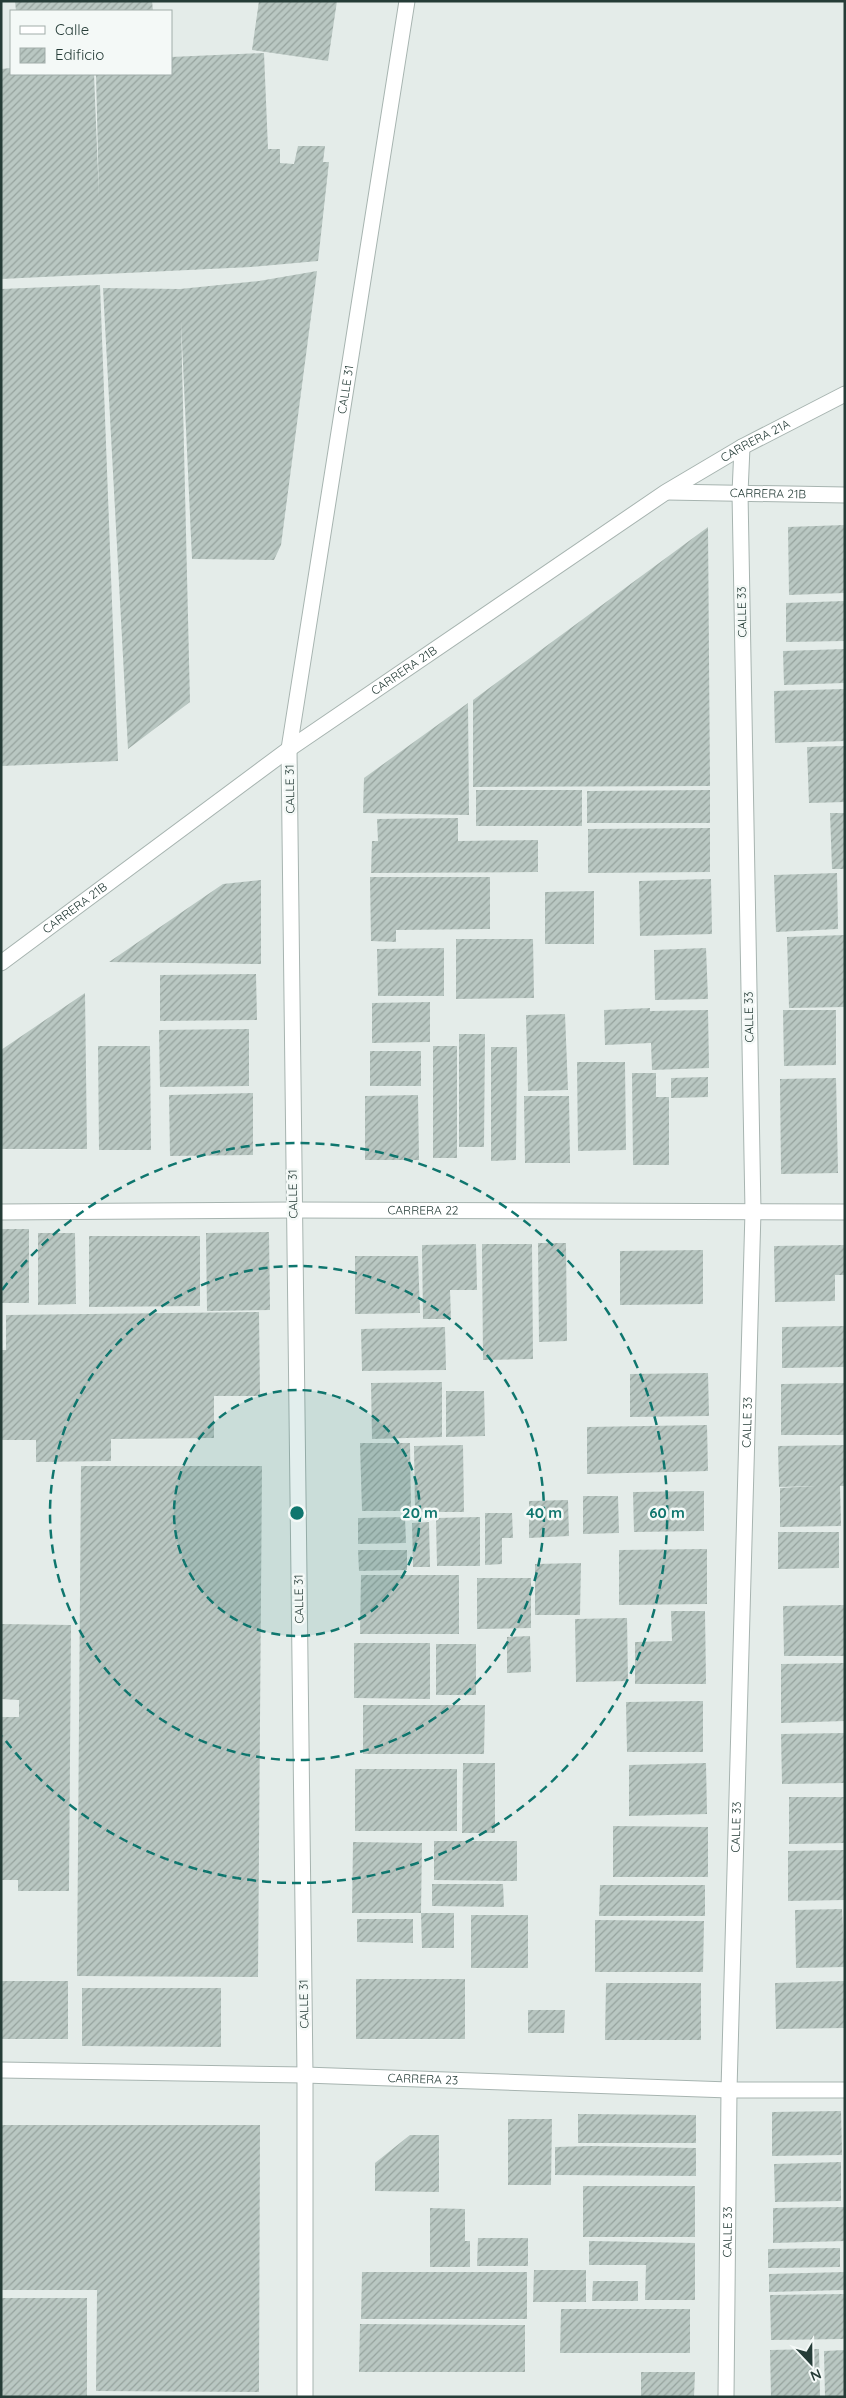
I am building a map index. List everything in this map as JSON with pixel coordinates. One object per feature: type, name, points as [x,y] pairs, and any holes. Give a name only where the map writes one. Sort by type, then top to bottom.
[{"type":"street","name":"CALLE 31","points":[[306,2397],[305,2075],[289,749],[407,1]]},
{"type":"street","name":"CARRERA 21A","points":[[666,492],[742,448],[845,394]]},
{"type":"street","name":"CALLE 33","points":[[726,2397],[729,2090],[753,1211],[740,493],[742,448]]},
{"type":"street","name":"CARRERA 21B","points":[[1,963],[289,749],[666,492],[845,495]]},
{"type":"street","name":"CARRERA 22","points":[[1,1212],[294,1210],[845,1212]]},
{"type":"street","name":"CARRERA 23","points":[[1,2070],[305,2075],[729,2090],[845,2090]]},
{"type":"building","points":[[15,1],[152,1],[153,10],[16,10]]},
{"type":"building","points":[[259,1],[337,1],[328,61],[252,50]]},
{"type":"building","points":[[264,53],[268,149],[280,149],[280,163],[294,164],[298,146],[325,146],[323,162],[329,162],[318,261],[251,267],[1,279],[1,69],[10,68],[10,75],[94,75],[99,198],[96,75],[172,75],[172,57]]},
{"type":"building","points":[[317,271],[281,545],[274,560],[192,559],[181,321],[190,702],[128,749],[103,288],[180,289],[259,281]]},
{"type":"building","points":[[100,285],[118,761],[2,766],[1,289]]},
{"type":"building","points":[[845,525],[845,593],[789,595],[788,527]]},
{"type":"building","points":[[708,527],[710,786],[473,787],[473,700]]},
{"type":"building","points":[[845,601],[845,641],[786,642],[786,603]]},
{"type":"building","points":[[845,649],[845,683],[784,685],[783,651]]},
{"type":"building","points":[[845,689],[845,741],[775,743],[774,691]]},
{"type":"building","points":[[468,703],[469,815],[363,813],[364,778]]},
{"type":"building","points":[[845,746],[845,802],[809,803],[807,747]]},
{"type":"building","points":[[476,790],[582,790],[582,826],[476,826]]},
{"type":"building","points":[[710,790],[710,823],[587,823],[587,791]]},
{"type":"building","points":[[830,813],[845,813],[845,869],[832,869]]},
{"type":"building","points":[[458,818],[458,841],[538,840],[538,872],[371,873],[372,841],[378,841],[377,819]]},
{"type":"building","points":[[710,828],[710,872],[588,873],[588,829]]},
{"type":"building","points":[[837,873],[838,929],[776,932],[774,875]]},
{"type":"building","points":[[370,877],[490,877],[490,929],[396,930],[396,942],[371,941]]},
{"type":"building","points":[[711,879],[712,934],[640,936],[639,881]]},
{"type":"building","points":[[261,880],[261,964],[109,962],[223,884]]},
{"type":"building","points":[[594,891],[594,944],[545,944],[545,892]]},
{"type":"building","points":[[845,935],[845,1007],[789,1008],[787,937]]},
{"type":"building","points":[[456,939],[533,939],[534,998],[456,999]]},
{"type":"building","points":[[444,948],[444,996],[378,996],[377,949]]},
{"type":"building","points":[[706,948],[708,999],[655,1000],[654,950]]},
{"type":"building","points":[[256,974],[257,1020],[160,1021],[160,975]]},
{"type":"building","points":[[85,993],[87,1149],[1,1149],[1,1050]]},
{"type":"building","points":[[430,1002],[430,1042],[372,1043],[372,1003]]},
{"type":"building","points":[[650,1008],[650,1011],[708,1010],[709,1068],[652,1070],[651,1043],[605,1045],[604,1010]]},
{"type":"building","points":[[783,1010],[836,1010],[836,1065],[784,1066]]},
{"type":"building","points":[[565,1014],[568,1090],[528,1091],[526,1015]]},
{"type":"building","points":[[249,1029],[249,1086],[160,1087],[159,1030]]},
{"type":"building","points":[[459,1034],[485,1034],[484,1147],[459,1147]]},
{"type":"building","points":[[98,1046],[150,1046],[151,1150],[99,1150]]},
{"type":"building","points":[[433,1046],[457,1046],[457,1158],[433,1158]]},
{"type":"building","points":[[491,1047],[517,1047],[516,1160],[491,1161]]},
{"type":"building","points":[[370,1051],[421,1051],[421,1086],[370,1086]]},
{"type":"building","points":[[577,1062],[625,1062],[626,1150],[578,1151]]},
{"type":"building","points":[[632,1073],[656,1073],[656,1097],[669,1097],[669,1165],[633,1165]]},
{"type":"building","points":[[708,1077],[708,1097],[671,1098],[671,1078]]},
{"type":"building","points":[[836,1078],[838,1173],[781,1174],[780,1079]]},
{"type":"building","points":[[253,1093],[253,1155],[170,1156],[169,1095]]},
{"type":"building","points":[[418,1095],[419,1160],[365,1160],[365,1096]]},
{"type":"building","points":[[524,1096],[569,1096],[570,1163],[525,1163]]},
{"type":"building","points":[[1,1229],[29,1229],[29,1303],[1,1303]]},
{"type":"building","points":[[269,1232],[270,1310],[207,1311],[206,1233]]},
{"type":"building","points":[[38,1233],[75,1233],[76,1304],[38,1305]]},
{"type":"building","points":[[89,1236],[200,1236],[200,1306],[89,1307]]},
{"type":"building","points":[[538,1243],[566,1243],[567,1341],[539,1342]]},
{"type":"building","points":[[476,1244],[477,1290],[450,1290],[451,1319],[423,1319],[422,1245]]},
{"type":"building","points":[[482,1244],[532,1244],[533,1359],[483,1360]]},
{"type":"building","points":[[845,1245],[845,1275],[835,1275],[835,1301],[775,1302],[774,1246]]},
{"type":"building","points":[[703,1250],[703,1304],[620,1305],[620,1251]]},
{"type":"building","points":[[355,1256],[418,1256],[420,1313],[355,1314]]},
{"type":"building","points":[[259,1312],[260,1396],[214,1396],[214,1438],[111,1439],[111,1461],[36,1462],[36,1440],[1,1440],[1,1350],[6,1350],[6,1315]]},
{"type":"building","points":[[845,1326],[845,1367],[782,1368],[782,1327]]},
{"type":"building","points":[[445,1327],[446,1370],[362,1371],[361,1329]]},
{"type":"building","points":[[708,1373],[709,1416],[630,1417],[630,1374]]},
{"type":"building","points":[[442,1382],[442,1437],[372,1439],[371,1383]]},
{"type":"building","points":[[845,1383],[845,1435],[781,1435],[781,1384]]},
{"type":"building","points":[[446,1391],[484,1391],[485,1436],[446,1437]]},
{"type":"building","points":[[707,1425],[708,1471],[587,1474],[587,1427]]},
{"type":"building","points":[[360,1443],[410,1443],[411,1511],[362,1511]]},
{"type":"building","points":[[463,1445],[464,1512],[415,1512],[414,1446]]},
{"type":"building","points":[[845,1445],[845,1486],[840,1486],[841,1526],[780,1527],[780,1488],[815,1486],[779,1487],[778,1446]]},
{"type":"building","points":[[81,1466],[262,1466],[258,1977],[77,1976]]},
{"type":"building","points":[[704,1491],[704,1531],[634,1532],[633,1492]]},
{"type":"building","points":[[583,1496],[618,1496],[619,1533],[583,1534]]},
{"type":"building","points":[[568,1500],[569,1536],[529,1538],[529,1501]]},
{"type":"building","points":[[485,1513],[512,1513],[513,1538],[502,1538],[502,1564],[485,1565]]},
{"type":"building","points":[[405,1517],[406,1543],[358,1544],[358,1518]]},
{"type":"building","points":[[480,1517],[480,1566],[437,1566],[436,1518]]},
{"type":"building","points":[[429,1522],[430,1567],[413,1567],[412,1523]]},
{"type":"building","points":[[778,1532],[839,1532],[839,1568],[778,1569]]},
{"type":"building","points":[[707,1549],[707,1604],[619,1605],[619,1550]]},
{"type":"building","points":[[358,1550],[407,1550],[407,1570],[359,1571]]},
{"type":"building","points":[[581,1563],[580,1615],[535,1615],[535,1564]]},
{"type":"building","points":[[361,1575],[459,1575],[459,1634],[360,1634]]},
{"type":"building","points":[[477,1578],[531,1578],[531,1628],[477,1629]]},
{"type":"building","points":[[845,1605],[845,1656],[784,1656],[783,1606]]},
{"type":"building","points":[[671,1611],[705,1611],[706,1684],[635,1684],[635,1642],[672,1641]]},
{"type":"building","points":[[627,1618],[628,1681],[576,1682],[575,1619]]},
{"type":"building","points":[[1,1624],[71,1625],[69,1891],[18,1891],[18,1880],[1,1880],[1,1717],[19,1717],[19,1700],[1,1699]]},
{"type":"building","points":[[530,1636],[531,1672],[507,1673],[507,1637]]},
{"type":"building","points":[[354,1643],[430,1643],[430,1699],[354,1698]]},
{"type":"building","points":[[436,1644],[476,1644],[476,1695],[436,1695]]},
{"type":"building","points":[[845,1663],[845,1721],[781,1723],[781,1664]]},
{"type":"building","points":[[703,1701],[703,1752],[627,1752],[626,1702]]},
{"type":"building","points":[[363,1705],[485,1705],[484,1754],[363,1754]]},
{"type":"building","points":[[845,1733],[845,1783],[782,1784],[781,1734]]},
{"type":"building","points":[[463,1763],[495,1763],[495,1833],[462,1833]]},
{"type":"building","points":[[706,1763],[707,1814],[629,1816],[629,1765]]},
{"type":"building","points":[[355,1769],[457,1769],[457,1831],[355,1831]]},
{"type":"building","points":[[789,1797],[845,1797],[845,1843],[789,1844]]},
{"type":"building","points":[[613,1826],[708,1827],[708,1877],[613,1877]]},
{"type":"building","points":[[434,1841],[517,1841],[517,1881],[434,1880]]},
{"type":"building","points":[[353,1842],[422,1843],[421,1913],[352,1913]]},
{"type":"building","points":[[845,1850],[845,1900],[788,1901],[788,1851]]},
{"type":"building","points":[[432,1884],[503,1884],[504,1907],[432,1906]]},
{"type":"building","points":[[600,1885],[705,1885],[705,1916],[599,1916]]},
{"type":"building","points":[[842,1909],[845,1967],[796,1968],[795,1910]]},
{"type":"building","points":[[421,1913],[454,1913],[454,1948],[422,1948]]},
{"type":"building","points":[[471,1915],[528,1915],[528,1968],[471,1968]]},
{"type":"building","points":[[357,1919],[413,1919],[413,1943],[357,1942]]},
{"type":"building","points":[[595,1920],[704,1921],[703,1972],[595,1972]]},
{"type":"building","points":[[356,1979],[465,1979],[465,2039],[356,2039]]},
{"type":"building","points":[[1,1981],[68,1981],[68,2039],[1,2039]]},
{"type":"building","points":[[845,1981],[845,2028],[776,2029],[775,1983]]},
{"type":"building","points":[[606,1983],[701,1983],[701,2040],[605,2040]]},
{"type":"building","points":[[82,1988],[221,1988],[221,2047],[82,2046]]},
{"type":"building","points":[[528,2010],[565,2010],[564,2033],[528,2033]]},
{"type":"building","points":[[841,2111],[842,2155],[772,2156],[772,2112]]},
{"type":"building","points":[[578,2114],[696,2115],[696,2143],[578,2143]]},
{"type":"building","points":[[508,2119],[552,2119],[551,2185],[508,2185]]},
{"type":"building","points":[[1,2125],[260,2125],[259,2392],[96,2391],[97,2290],[1,2290]]},
{"type":"building","points":[[410,2135],[439,2135],[439,2192],[375,2191],[375,2163]]},
{"type":"building","points":[[555,2147],[696,2148],[696,2176],[555,2175]]},
{"type":"building","points":[[841,2162],[841,2201],[775,2202],[774,2164]]},
{"type":"building","points":[[583,2186],[695,2186],[695,2237],[583,2237]]},
{"type":"building","points":[[845,2207],[845,2241],[773,2243],[773,2208]]},
{"type":"building","points":[[430,2208],[465,2209],[465,2241],[470,2241],[470,2267],[430,2267]]},
{"type":"building","points":[[478,2238],[528,2238],[528,2266],[477,2266]]},
{"type":"building","points":[[589,2241],[695,2243],[695,2300],[645,2300],[646,2265],[589,2265]]},
{"type":"building","points":[[840,2248],[840,2267],[768,2268],[768,2249]]},
{"type":"building","points":[[534,2270],[586,2270],[586,2302],[533,2302]]},
{"type":"building","points":[[362,2272],[527,2272],[527,2319],[361,2319]]},
{"type":"building","points":[[845,2272],[845,2290],[769,2292],[769,2274]]},
{"type":"building","points":[[593,2281],[638,2281],[638,2301],[592,2301]]},
{"type":"building","points":[[845,2294],[845,2339],[771,2340],[770,2295]]},
{"type":"building","points":[[1,2298],[87,2298],[87,2397],[1,2397]]},
{"type":"building","points":[[561,2309],[690,2309],[690,2353],[560,2353]]},
{"type":"building","points":[[360,2324],[525,2325],[525,2372],[359,2372]]},
{"type":"building","points":[[819,2349],[820,2397],[771,2397],[770,2350]]},
{"type":"building","points":[[845,2350],[845,2397],[825,2397],[824,2351]]},
{"type":"building","points":[[641,2372],[695,2372],[694,2397],[641,2397]]}]
